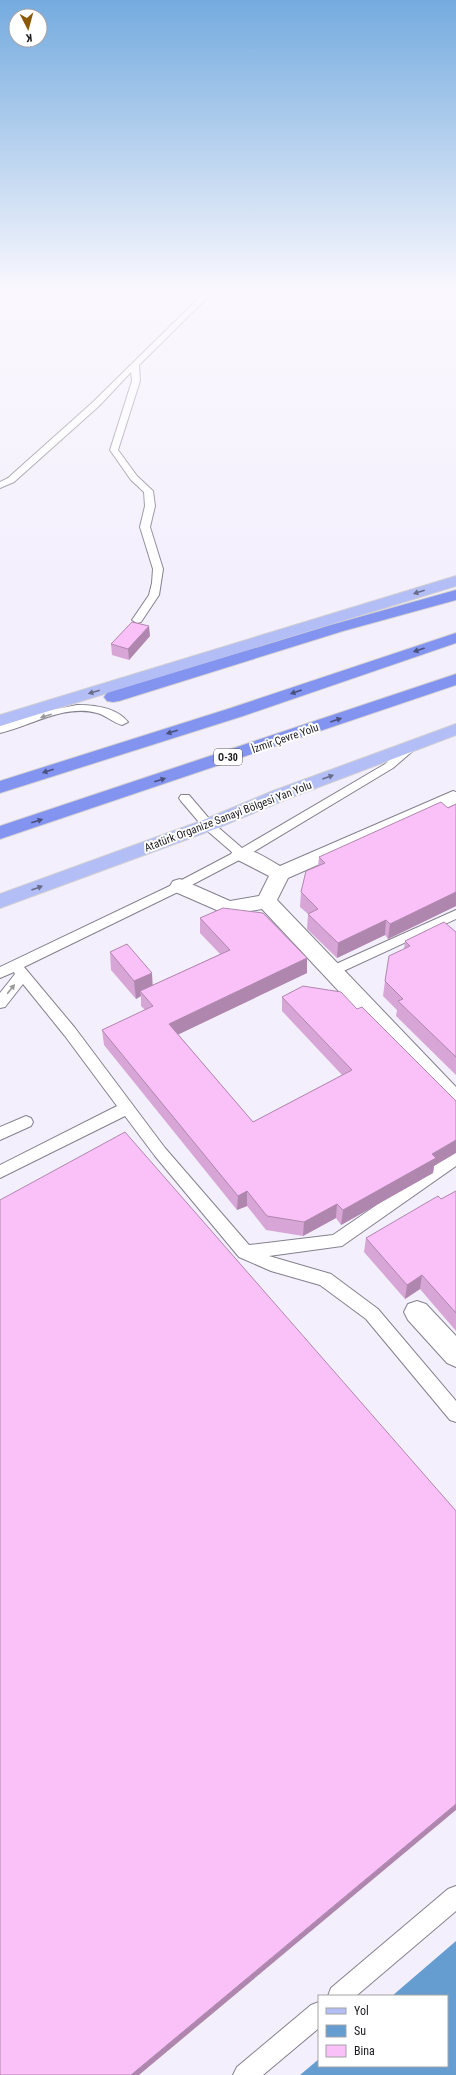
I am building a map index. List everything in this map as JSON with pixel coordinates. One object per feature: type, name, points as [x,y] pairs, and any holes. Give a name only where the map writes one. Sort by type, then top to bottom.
[{"type":"highway","points":[[113,697],[337,628],[456,595]]},
{"type":"highway","points":[[0,787],[236,712],[456,638]]},
{"type":"highway","name":"İzmir Çevre Yolu","points":[[0,833],[456,679]]},
{"type":"main road","points":[[0,721],[456,581]]},
{"type":"main road","name":"Atatürk Organize Sanayi Bölgesi Yan Yolu","points":[[0,901],[208,825],[280,795],[456,729]]},
{"type":"street","points":[[266,901],[280,874],[453,797],[456,798]]},
{"type":"street","points":[[241,854],[280,874]]},
{"type":"street","points":[[180,886],[228,908],[266,901]]},
{"type":"street","points":[[266,901],[456,1102]]},
{"type":"street","points":[[418,1312],[456,1355]]},
{"type":"lane","points":[[0,485],[11,480],[113,387]]},
{"type":"lane","points":[[134,387],[114,450],[134,478],[148,491],[150,506],[144,526],[158,568],[154,595],[137,620]]},
{"type":"lane","points":[[0,730],[66,710],[82,708],[101,710],[122,722]]},
{"type":"lane","points":[[0,973],[19,971],[241,854],[389,766],[411,747]]},
{"type":"lane","points":[[185,798],[208,825],[241,854]]},
{"type":"lane","points":[[332,971],[453,919]]},
{"type":"lane","points":[[0,1003],[19,971]]},
{"type":"lane","points":[[19,971],[70,1032],[160,1152],[245,1252],[271,1264],[325,1279],[372,1314],[456,1414]]},
{"type":"lane","points":[[0,1172],[127,1108]]},
{"type":"lane","points":[[0,1134],[26,1122]]},
{"type":"lane","points":[[245,1252],[336,1241],[456,1158]]},
{"type":"lane","points":[[340,1995],[456,1898]]},
{"type":"lane","points":[[245,2075],[318,2014]]},
{"type":"water","points":[[456,1941],[456,2075],[300,2075],[318,2060],[318,2067],[448,2067],[448,1995],[393,1995]]},
{"type":"building","points":[[132,622],[149,626],[128,649],[111,644]]},
{"type":"building","points":[[441,802],[448,808],[456,804],[456,892],[390,924],[386,920],[338,943],[308,914],[318,909],[301,892],[306,871],[325,863],[319,857]]},
{"type":"building","points":[[223,908],[263,913],[307,958],[169,1024],[253,1122],[352,1070],[282,997],[303,986],[341,992],[357,1009],[362,1007],[456,1101],[456,1140],[432,1154],[436,1158],[343,1210],[337,1204],[304,1222],[267,1216],[247,1191],[238,1196],[102,1030],[153,1006],[140,991],[230,950],[200,918]]},
{"type":"building","points":[[444,922],[456,932],[456,1057],[398,1001],[403,999],[385,981],[389,956],[410,946],[405,941]]},
{"type":"building","points":[[127,944],[152,973],[134,981],[110,952]]},
{"type":"building","points":[[125,1132],[456,1511],[456,1804],[131,2075],[0,2075],[0,1200]]},
{"type":"building","points":[[456,1191],[456,1313],[422,1275],[407,1285],[366,1238],[438,1196],[441,1199]]}]
